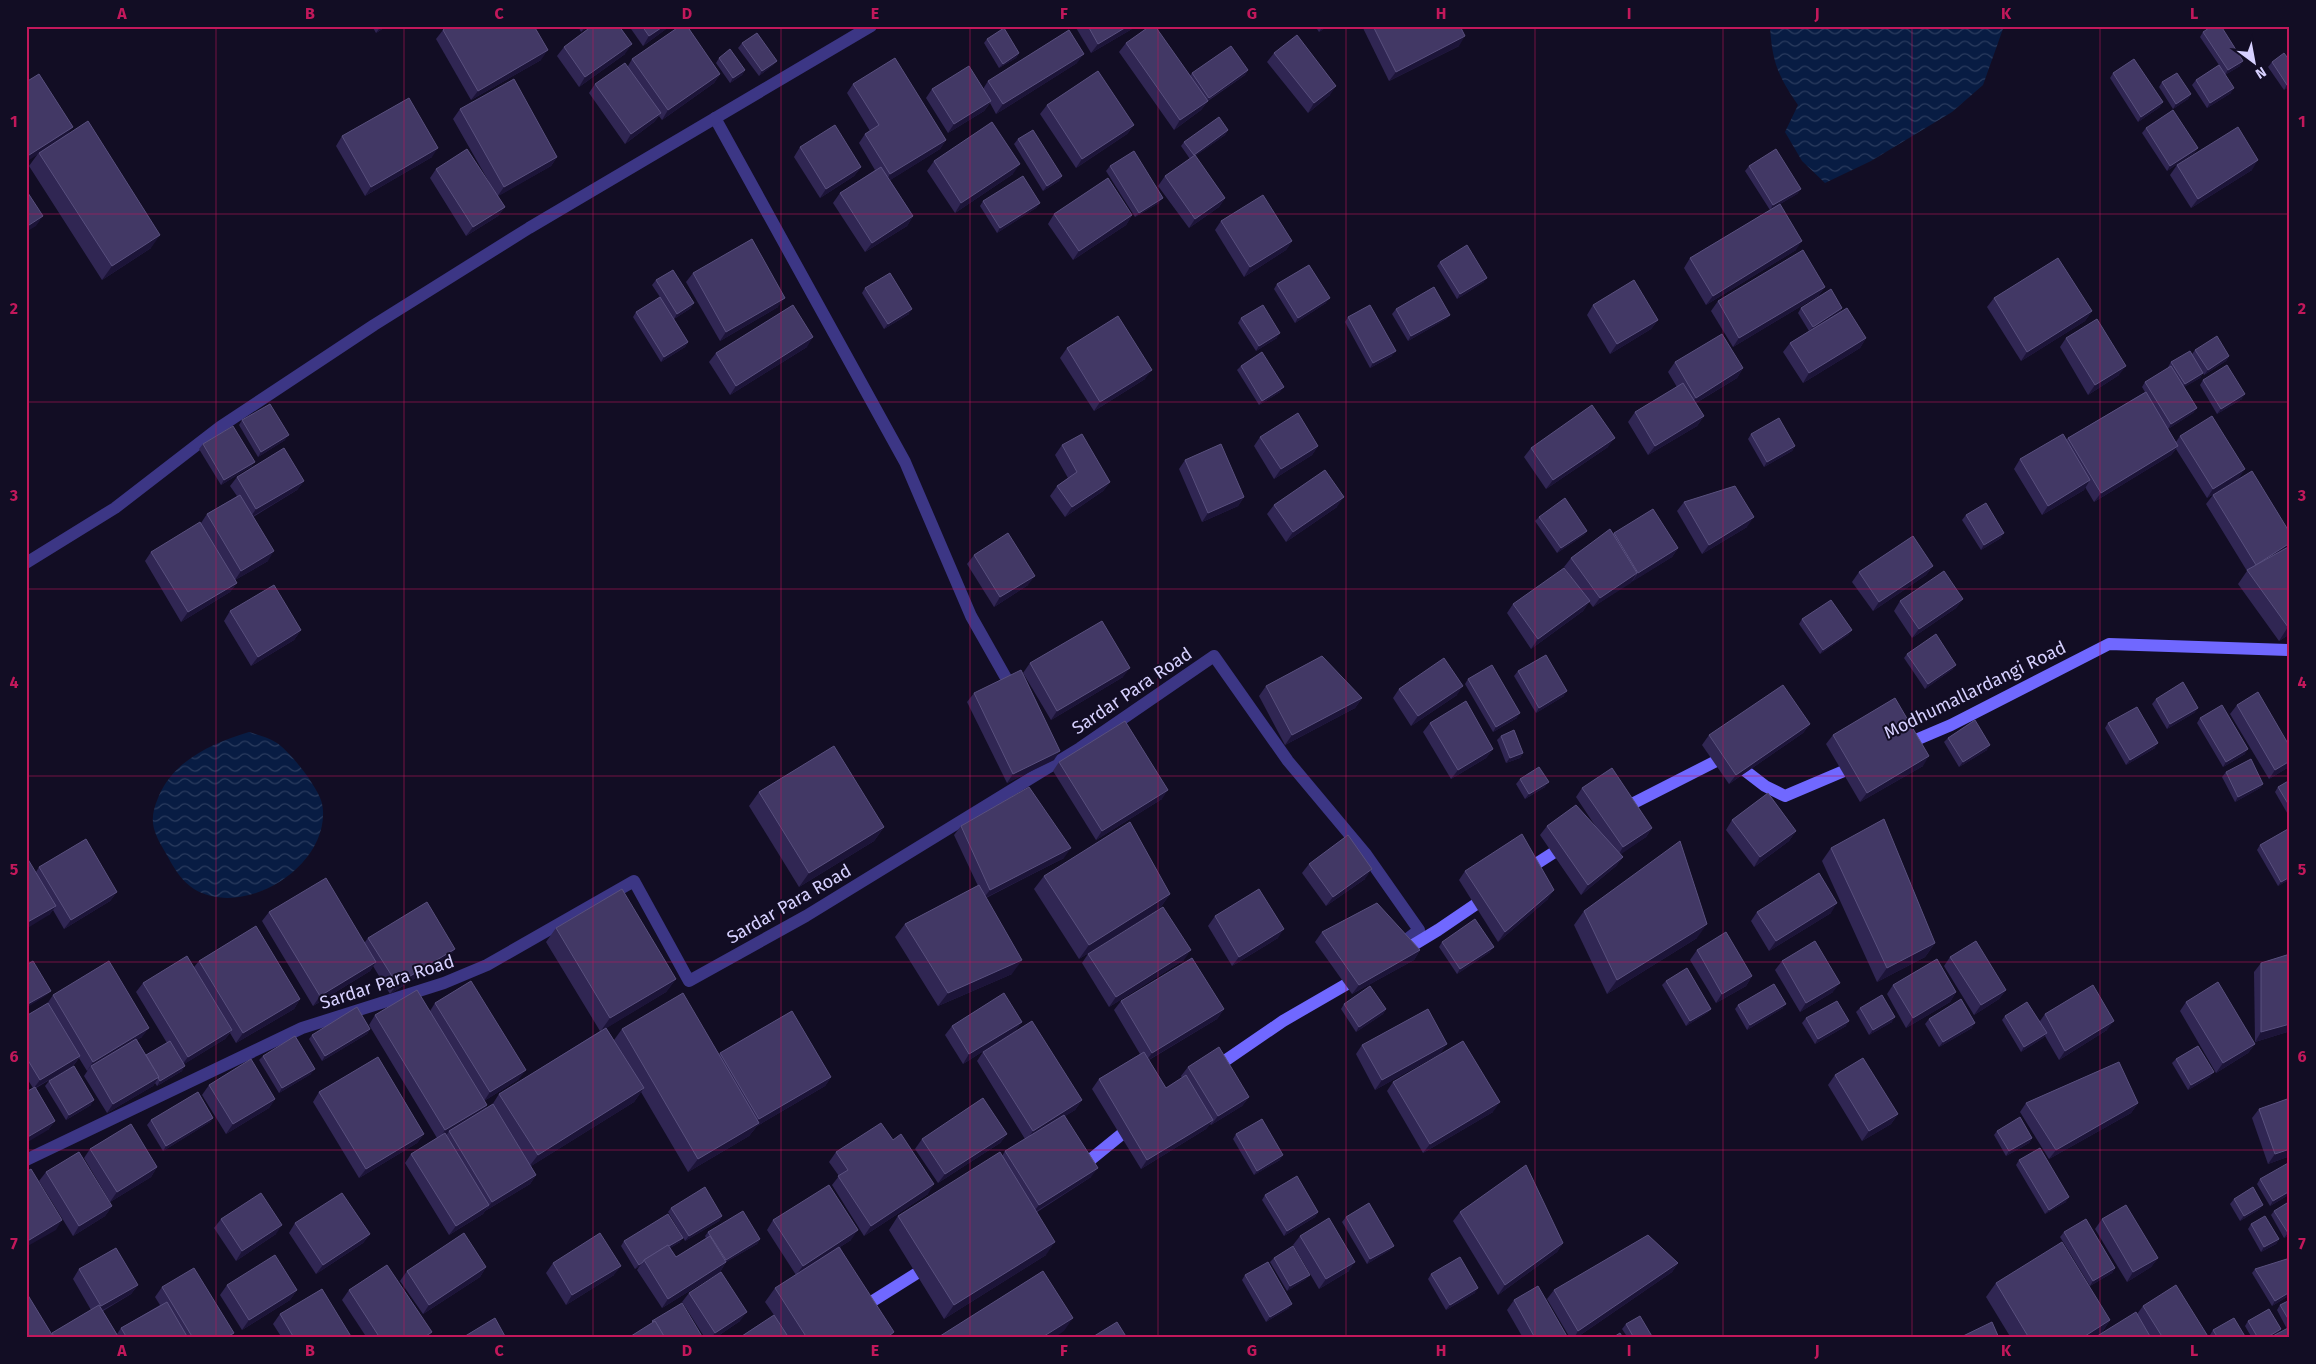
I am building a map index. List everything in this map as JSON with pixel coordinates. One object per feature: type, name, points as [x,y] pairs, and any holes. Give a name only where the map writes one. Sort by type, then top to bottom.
[{"type":"street","points":[[26,563],[115,508],[220,427],[374,325],[529,228],[871,26]]},
{"type":"street","points":[[715,118],[905,462],[971,616],[1018,701]]},
{"type":"street","name":"Modhumallardangi Road","points":[[1890,751],[1951,725],[2109,644],[2290,650]]},
{"type":"street","name":"Sardar Para Road","points":[[26,1160],[302,1028],[444,983],[487,965],[634,881],[689,981],[806,916],[1080,748],[1214,656],[1288,761],[1365,853],[1419,930],[1390,956],[1438,930],[1499,889]]},
{"type":"street","name":"Modhumallardangi Road","points":[[1613,814],[1726,756],[1765,786],[1785,796],[1872,758]]},
{"type":"street","points":[[1514,879],[1580,836]]},
{"type":"street","points":[[1204,1076],[1283,1021],[1365,973]]},
{"type":"street","points":[[1070,1177],[1118,1136],[1142,1119]]},
{"type":"street","points":[[852,1314],[944,1256]]},
{"type":"water","points":[[1770,26],[2004,26],[1983,85],[1952,112],[1871,161],[1825,183],[1802,161],[1785,132],[1798,105],[1777,68],[1772,49]]},
{"type":"water","points":[[249,732],[277,743],[290,754],[308,777],[318,793],[323,806],[320,832],[311,851],[297,869],[278,883],[258,893],[236,897],[214,897],[194,889],[176,871],[156,835],[153,815],[158,798],[165,785],[173,773],[184,763],[208,748]]},
{"type":"building","points":[[448,26],[534,26],[548,50],[478,91],[443,30]]},
{"type":"building","points":[[592,26],[619,26],[632,44],[585,77],[564,47]]},
{"type":"building","points":[[642,26],[664,26],[649,36]]},
{"type":"building","points":[[680,26],[687,26],[720,74],[668,110],[632,59]]},
{"type":"building","points":[[1088,26],[1128,26],[1098,44]]},
{"type":"building","points":[[1150,26],[1155,26],[1208,101],[1180,120],[1126,43]]},
{"type":"building","points":[[1373,26],[1460,26],[1465,36],[1396,72]]},
{"type":"building","points":[[2212,26],[2221,26],[2243,61],[2228,70],[2203,32]]},
{"type":"building","points":[[1004,28],[1019,53],[1003,64],[987,39]]},
{"type":"building","points":[[1069,30],[1084,54],[1003,104],[988,81]]},
{"type":"building","points":[[757,33],[777,61],[762,71],[742,43]]},
{"type":"building","points":[[1297,35],[1336,86],[1314,103],[1274,53]]},
{"type":"building","points":[[1231,46],[1248,70],[1209,98],[1192,73]]},
{"type":"building","points":[[730,49],[745,70],[733,78],[719,58]]},
{"type":"building","points":[[2284,53],[2290,61],[2290,84],[2287,85],[2272,62]]},
{"type":"building","points":[[895,58],[946,140],[890,174],[865,134],[879,125],[853,84]]},
{"type":"building","points":[[2134,59],[2163,102],[2141,117],[2113,73]]},
{"type":"building","points":[[625,63],[661,113],[631,134],[595,84]]},
{"type":"building","points":[[2219,65],[2234,88],[2210,103],[2196,80]]},
{"type":"building","points":[[969,66],[991,101],[954,124],[932,89]]},
{"type":"building","points":[[1098,71],[1134,125],[1082,159],[1047,105]]},
{"type":"building","points":[[2177,73],[2191,94],[2176,104],[2162,82]]},
{"type":"building","points":[[39,74],[73,127],[26,157],[26,82]]},
{"type":"building","points":[[514,79],[557,157],[504,187],[460,109]]},
{"type":"building","points":[[409,98],[438,148],[371,187],[342,136]]},
{"type":"building","points":[[2173,110],[2198,148],[2170,166],[2146,128]]},
{"type":"building","points":[[1219,117],[1228,130],[1194,155],[1184,142]]},
{"type":"building","points":[[88,121],[160,235],[112,266],[39,153]]},
{"type":"building","points":[[992,122],[1020,164],[961,203],[934,161]]},
{"type":"building","points":[[835,125],[861,167],[826,189],[800,147]]},
{"type":"building","points":[[2238,127],[2258,160],[2198,199],[2177,165]]},
{"type":"building","points":[[1033,130],[1062,176],[1047,186],[1018,139]]},
{"type":"building","points":[[467,149],[505,207],[473,227],[436,169]]},
{"type":"building","points":[[1776,149],[1801,189],[1773,205],[1749,166]]},
{"type":"building","points":[[1134,151],[1163,198],[1139,213],[1110,166]]},
{"type":"building","points":[[1195,155],[1225,198],[1195,219],[1165,176]]},
{"type":"building","points":[[881,167],[913,216],[872,243],[840,193]]},
{"type":"building","points":[[1023,176],[1040,203],[1000,228],[983,201]]},
{"type":"building","points":[[1108,178],[1132,215],[1079,251],[1054,214]]},
{"type":"building","points":[[26,190],[43,216],[26,227]]},
{"type":"building","points":[[1263,195],[1292,241],[1250,267],[1221,221]]},
{"type":"building","points":[[1780,204],[1802,241],[1713,296],[1690,258]]},
{"type":"building","points":[[752,239],[785,298],[726,332],[693,273]]},
{"type":"building","points":[[1467,245],[1487,278],[1460,294],[1440,262]]},
{"type":"building","points":[[1803,250],[1825,287],[1739,338],[1718,301]]},
{"type":"building","points":[[2058,258],[2092,311],[2027,352],[1994,298]]},
{"type":"building","points":[[1309,265],[1330,298],[1298,318],[1277,284]]},
{"type":"building","points":[[673,270],[694,303],[677,314],[656,280]]},
{"type":"building","points":[[890,273],[912,309],[888,324],[865,288]]},
{"type":"building","points":[[1634,280],[1658,320],[1617,344],[1593,305]]},
{"type":"building","points":[[1434,287],[1450,315],[1411,336],[1396,309]]},
{"type":"building","points":[[1831,289],[1842,308],[1813,327],[1801,308]]},
{"type":"building","points":[[660,297],[688,342],[664,357],[636,312]]},
{"type":"building","points":[[793,305],[813,337],[736,386],[716,353]]},
{"type":"building","points":[[1263,305],[1280,333],[1259,346],[1241,318]]},
{"type":"building","points":[[1370,305],[1396,351],[1373,363],[1348,317]]},
{"type":"building","points":[[1847,308],[1866,338],[1809,373],[1790,343]]},
{"type":"building","points":[[1118,316],[1152,370],[1100,402],[1067,348]]},
{"type":"building","points":[[2097,319],[2126,366],[2095,385],[2066,338]]},
{"type":"building","points":[[1722,334],[1743,368],[1696,398],[1675,362]]},
{"type":"building","points":[[2217,336],[2229,356],[2208,370],[2195,350]]},
{"type":"building","points":[[2190,351],[2203,373],[2185,384],[2171,362]]},
{"type":"building","points":[[1262,352],[1284,387],[1262,401],[1241,366]]},
{"type":"building","points":[[2227,365],[2245,394],[2221,409],[2203,380]]},
{"type":"building","points":[[2171,366],[2197,408],[2171,424],[2145,382]]},
{"type":"building","points":[[1683,383],[1704,416],[1655,446],[1635,412]]},
{"type":"building","points":[[2146,392],[2178,446],[2101,493],[2068,438]]},
{"type":"building","points":[[270,404],[289,435],[261,452],[242,420]]},
{"type":"building","points":[[1592,405],[1615,438],[1553,480],[1531,448]]},
{"type":"building","points":[[1298,413],[1318,446],[1281,469],[1260,437]]},
{"type":"building","points":[[2212,416],[2245,469],[2213,489],[2180,436]]},
{"type":"building","points":[[1779,418],[1795,446],[1767,462],[1751,434]]},
{"type":"building","points":[[233,426],[255,462],[224,480],[203,444]]},
{"type":"building","points":[[1082,434],[1110,482],[1072,507],[1057,486],[1077,472],[1062,445]]},
{"type":"building","points":[[2063,434],[2090,480],[2048,506],[2020,459]]},
{"type":"building","points":[[1221,444],[1244,497],[1208,513],[1185,460]]},
{"type":"building","points":[[284,448],[304,481],[256,509],[237,477]]},
{"type":"building","points":[[1325,470],[1344,497],[1293,532],[1274,505]]},
{"type":"building","points":[[2252,471],[2290,533],[2290,543],[2256,565],[2213,495]]},
{"type":"building","points":[[1735,486],[1754,517],[1709,545],[1684,502]]},
{"type":"building","points":[[240,495],[274,551],[241,571],[207,514]]},
{"type":"building","points":[[1565,498],[1587,531],[1561,548],[1539,517]]},
{"type":"building","points":[[1986,503],[2004,533],[1984,545],[1966,515]]},
{"type":"building","points":[[1653,509],[1678,548],[1638,573],[1614,533]]},
{"type":"building","points":[[200,522],[237,583],[188,612],[151,552]]},
{"type":"building","points":[[1610,529],[1637,573],[1600,598],[1571,558]]},
{"type":"building","points":[[1008,533],[1035,576],[1000,597],[974,555]]},
{"type":"building","points":[[1913,536],[1933,566],[1879,602],[1859,572]]},
{"type":"building","points":[[2290,546],[2290,626],[2288,627],[2247,570]]},
{"type":"building","points":[[1564,568],[1590,601],[1538,639],[1513,604]]},
{"type":"building","points":[[1944,571],[1963,599],[1919,629],[1900,601]]},
{"type":"building","points":[[274,585],[301,630],[258,657],[230,611]]},
{"type":"building","points":[[1831,600],[1852,630],[1823,650],[1802,619]]},
{"type":"building","points":[[1102,621],[1130,668],[1057,711],[1030,663]]},
{"type":"building","points":[[1936,634],[1956,665],[1928,684],[1907,654]]},
{"type":"building","points":[[1546,655],[1567,691],[1539,708],[1518,671]]},
{"type":"building","points":[[1322,656],[1362,698],[1292,735],[1266,686]]},
{"type":"building","points":[[1444,658],[1463,686],[1418,716],[1399,689]]},
{"type":"building","points":[[1492,665],[1520,713],[1496,727],[1468,679]]},
{"type":"building","points":[[1021,670],[1060,751],[1013,774],[974,693]]},
{"type":"building","points":[[2183,682],[2198,708],[2170,724],[2156,699]]},
{"type":"building","points":[[1783,685],[1810,724],[1736,775],[1709,735]]},
{"type":"building","points":[[2258,692],[2290,747],[2290,761],[2275,770],[2237,705]]},
{"type":"building","points":[[1895,698],[1929,756],[1867,793],[1833,735]]},
{"type":"building","points":[[1466,701],[1493,749],[1458,770],[1430,723]]},
{"type":"building","points":[[2222,705],[2248,749],[2226,762],[2200,718]]},
{"type":"building","points":[[2137,707],[2158,743],[2130,760],[2108,723]]},
{"type":"building","points":[[1975,720],[1990,745],[1963,762],[1948,738]]},
{"type":"building","points":[[1125,721],[1168,790],[1102,831],[1059,762]]},
{"type":"building","points":[[1514,730],[1523,753],[1510,758],[1501,736]]},
{"type":"building","points":[[834,746],[884,827],[809,873],[759,792]]},
{"type":"building","points":[[2251,759],[2263,784],[2238,797],[2226,772]]},
{"type":"building","points":[[1539,767],[1549,782],[1529,794],[1520,779]]},
{"type":"building","points":[[1612,768],[1652,828],[1623,847],[1582,788]]},
{"type":"building","points":[[2290,780],[2290,807],[2278,787]]},
{"type":"building","points":[[1029,787],[1071,848],[990,890],[961,826]]},
{"type":"building","points":[[1768,793],[1796,831],[1760,857],[1732,820]]},
{"type":"building","points":[[1576,805],[1623,857],[1588,885],[1547,826]]},
{"type":"building","points":[[1884,819],[1935,943],[1887,968],[1831,848]]},
{"type":"building","points":[[1130,822],[1170,894],[1089,945],[1044,876]]},
{"type":"building","points":[[2288,829],[2290,832],[2290,877],[2281,882],[2260,845]]},
{"type":"building","points":[[1522,834],[1554,890],[1505,932],[1465,871]]},
{"type":"building","points":[[1348,835],[1372,869],[1333,897],[1309,864]]},
{"type":"building","points":[[86,839],[117,892],[71,920],[39,867]]},
{"type":"building","points":[[1680,841],[1707,924],[1617,980],[1584,911]]},
{"type":"building","points":[[26,856],[56,906],[26,923]]},
{"type":"building","points":[[1819,873],[1837,903],[1776,941],[1757,912]]},
{"type":"building","points":[[326,878],[376,962],[320,996],[269,912]]},
{"type":"building","points":[[979,885],[1022,960],[948,993],[905,924]]},
{"type":"building","points":[[622,889],[676,979],[610,1018],[556,928]]},
{"type":"building","points":[[1259,889],[1284,929],[1239,957],[1215,916]]},
{"type":"building","points":[[427,902],[455,949],[397,984],[368,938]]},
{"type":"building","points":[[1377,903],[1420,950],[1359,985],[1322,932]]},
{"type":"building","points":[[1163,907],[1191,950],[1116,997],[1088,954]]},
{"type":"building","points":[[1475,919],[1494,947],[1460,969],[1442,942]]},
{"type":"building","points":[[256,926],[300,999],[243,1033],[199,961]]},
{"type":"building","points":[[1726,932],[1752,976],[1722,994],[1697,950]]},
{"type":"building","points":[[1815,941],[1840,983],[1806,1003],[1782,961]]},
{"type":"building","points":[[1976,941],[2006,990],[1981,1005],[1950,957]]},
{"type":"building","points":[[2290,954],[2290,1024],[2261,1032],[2261,963]]},
{"type":"building","points":[[187,956],[232,1030],[188,1057],[143,983]]},
{"type":"building","points":[[1192,958],[1224,1009],[1152,1053],[1121,1001]]},
{"type":"building","points":[[1937,959],[1956,992],[1913,1018],[1893,985]]},
{"type":"building","points":[[33,961],[51,991],[26,1005],[26,965]]},
{"type":"building","points":[[109,961],[149,1028],[93,1062],[53,995]]},
{"type":"building","points":[[1687,968],[1711,1009],[1690,1021],[1666,981]]},
{"type":"building","points":[[471,981],[526,1070],[490,1092],[435,1003]]},
{"type":"building","points":[[2218,982],[2255,1044],[2223,1063],[2186,1002]]},
{"type":"building","points":[[1774,984],[1786,1004],[1750,1025],[1738,1005]]},
{"type":"building","points":[[2093,985],[2114,1021],[2065,1051],[2045,1014]]},
{"type":"building","points":[[1370,986],[1386,1009],[1359,1027],[1344,1004]]},
{"type":"building","points":[[417,990],[487,1105],[445,1130],[375,1015]]},
{"type":"building","points":[[683,993],[759,1123],[698,1159],[622,1029]]},
{"type":"building","points":[[1004,993],[1022,1022],[969,1054],[952,1026]]},
{"type":"building","points":[[1882,995],[1895,1017],[1873,1030],[1860,1008]]},
{"type":"building","points":[[1961,999],[1975,1023],[1943,1042],[1929,1019]]},
{"type":"building","points":[[1837,1001],[1849,1021],[1818,1039],[1806,1018]]},
{"type":"building","points":[[2027,1002],[2047,1033],[2024,1047],[2005,1016]]},
{"type":"building","points":[[48,1003],[80,1056],[40,1080],[26,1057],[26,1016]]},
{"type":"building","points":[[357,1007],[370,1029],[325,1056],[312,1035]]},
{"type":"building","points":[[1428,1009],[1447,1044],[1382,1080],[1362,1045]]},
{"type":"building","points":[[792,1011],[831,1077],[759,1119],[720,1053]]},
{"type":"building","points":[[1032,1021],[1082,1100],[1033,1131],[983,1052]]},
{"type":"building","points":[[606,1028],[644,1088],[538,1155],[499,1094]]},
{"type":"building","points":[[295,1036],[315,1069],[282,1088],[263,1056]]},
{"type":"building","points":[[136,1039],[159,1077],[113,1104],[91,1066]]},
{"type":"building","points":[[170,1041],[185,1066],[160,1081],[146,1055]]},
{"type":"building","points":[[1463,1041],[1500,1102],[1430,1144],[1393,1082]]},
{"type":"building","points":[[2198,1046],[2214,1072],[2191,1085],[2176,1059]]},
{"type":"building","points":[[1219,1047],[1249,1097],[1218,1116],[1188,1067]]},
{"type":"building","points":[[1144,1052],[1166,1088],[1186,1075],[1213,1120],[1147,1160],[1099,1079]]},
{"type":"building","points":[[378,1057],[424,1134],[366,1169],[319,1092]]},
{"type":"building","points":[[1863,1058],[1898,1114],[1869,1131],[1835,1075]]},
{"type":"building","points":[[251,1059],[275,1099],[233,1124],[209,1085]]},
{"type":"building","points":[[2119,1062],[2138,1103],[2056,1150],[2026,1103]]},
{"type":"building","points":[[74,1066],[94,1100],[69,1115],[49,1081]]},
{"type":"building","points":[[35,1087],[55,1121],[26,1138],[26,1092]]},
{"type":"building","points":[[198,1092],[213,1118],[166,1146],[151,1120]]},
{"type":"building","points":[[983,1098],[1007,1134],[945,1174],[922,1139]]},
{"type":"building","points":[[2290,1098],[2290,1149],[2275,1154],[2259,1109]]},
{"type":"building","points":[[493,1104],[536,1175],[492,1202],[449,1131]]},
{"type":"building","points":[[1064,1115],[1098,1168],[1039,1205],[1005,1151]]},
{"type":"building","points":[[2020,1117],[2032,1138],[2009,1151],[1997,1131]]},
{"type":"building","points":[[1262,1119],[1283,1155],[1257,1171],[1236,1134]]},
{"type":"building","points":[[881,1123],[893,1140],[901,1134],[934,1184],[871,1226],[838,1176],[848,1170],[836,1152]]},
{"type":"building","points":[[131,1124],[157,1167],[117,1192],[90,1149]]},
{"type":"building","points":[[445,1133],[489,1205],[456,1226],[411,1154]]},
{"type":"building","points":[[2040,1148],[2069,1197],[2049,1210],[2019,1160]]},
{"type":"building","points":[[79,1152],[112,1206],[79,1226],[46,1172]]},
{"type":"building","points":[[1000,1152],[1055,1242],[954,1305],[898,1216]]},
{"type":"building","points":[[2290,1162],[2290,1191],[2273,1201],[2260,1179]]},
{"type":"building","points":[[1526,1165],[1563,1243],[1505,1285],[1460,1212]]},
{"type":"building","points":[[31,1169],[62,1220],[26,1242],[26,1172]]},
{"type":"building","points":[[1297,1176],[1318,1212],[1287,1231],[1265,1195]]},
{"type":"building","points":[[829,1185],[858,1230],[803,1266],[773,1220]]},
{"type":"building","points":[[705,1187],[722,1216],[689,1236],[671,1208]]},
{"type":"building","points":[[2253,1187],[2263,1205],[2244,1216],[2234,1199]]},
{"type":"building","points":[[261,1193],[282,1225],[242,1251],[221,1219]]},
{"type":"building","points":[[342,1193],[370,1234],[323,1265],[295,1223]]},
{"type":"building","points":[[1369,1203],[1394,1246],[1370,1259],[1346,1217]]},
{"type":"building","points":[[2287,1203],[2290,1208],[2290,1232],[2288,1233],[2274,1211]]},
{"type":"building","points":[[2126,1205],[2158,1258],[2133,1272],[2102,1219]]},
{"type":"building","points":[[743,1211],[760,1239],[726,1260],[708,1232]]},
{"type":"building","points":[[668,1214],[683,1238],[668,1245],[639,1265],[624,1241]]},
{"type":"building","points":[[2265,1216],[2279,1239],[2264,1247],[2251,1224]]},
{"type":"building","points":[[1329,1218],[1355,1262],[1326,1279],[1300,1236]]},
{"type":"building","points":[[2086,1219],[2115,1268],[2093,1281],[2064,1232]]},
{"type":"building","points":[[464,1233],[486,1267],[429,1305],[407,1271]]},
{"type":"building","points":[[600,1233],[621,1266],[572,1295],[553,1263]]},
{"type":"building","points":[[1648,1235],[1678,1263],[1578,1331],[1554,1290]]},
{"type":"building","points":[[710,1236],[726,1262],[668,1299],[644,1260],[668,1245],[676,1257]]},
{"type":"building","points":[[2062,1242],[2110,1320],[2082,1338],[2029,1338],[1996,1283]]},
{"type":"building","points":[[1293,1246],[1310,1275],[1290,1286],[1274,1258]]},
{"type":"building","points":[[839,1247],[894,1332],[886,1338],[807,1338],[775,1288]]},
{"type":"building","points":[[116,1248],[138,1285],[101,1306],[79,1269]]},
{"type":"building","points":[[275,1255],[297,1290],[249,1320],[227,1285]]},
{"type":"building","points":[[1460,1257],[1478,1288],[1450,1305],[1431,1274]]},
{"type":"building","points":[[2290,1258],[2290,1292],[2275,1301],[2255,1269]]},
{"type":"building","points":[[1268,1262],[1292,1304],[1270,1317],[1245,1275]]},
{"type":"building","points":[[387,1265],[432,1332],[423,1338],[380,1338],[349,1290]]},
{"type":"building","points":[[194,1268],[234,1333],[225,1338],[193,1338],[162,1287]]},
{"type":"building","points":[[1043,1271],[1073,1318],[1041,1338],[937,1338]]},
{"type":"building","points":[[721,1272],[747,1312],[715,1333],[689,1293]]},
{"type":"building","points":[[2176,1285],[2209,1338],[2163,1338],[2143,1306]]},
{"type":"building","points":[[1538,1286],[1568,1338],[1535,1338],[1514,1300]]},
{"type":"building","points":[[322,1289],[352,1338],[294,1338],[280,1314]]},
{"type":"building","points":[[26,1292],[54,1338],[26,1338]]},
{"type":"building","points":[[2290,1300],[2290,1322],[2280,1305]]},
{"type":"building","points":[[167,1302],[188,1338],[127,1338],[121,1328]]},
{"type":"building","points":[[682,1303],[703,1338],[665,1338],[655,1321],[652,1321]]},
{"type":"building","points":[[99,1305],[119,1338],[55,1338],[52,1333]]},
{"type":"building","points":[[2269,1309],[2281,1329],[2266,1338],[2258,1338],[2248,1321]]},
{"type":"building","points":[[2136,1312],[2151,1338],[2094,1338]]},
{"type":"building","points":[[774,1315],[789,1338],[739,1338]]},
{"type":"building","points":[[1640,1316],[1653,1338],[1634,1338],[1626,1324]]},
{"type":"building","points":[[495,1318],[506,1338],[462,1338]]},
{"type":"building","points":[[2234,1318],[2246,1338],[2218,1338],[2213,1330]]},
{"type":"building","points":[[655,1321],[665,1338],[628,1338]]},
{"type":"building","points":[[1117,1322],[1127,1338],[1091,1338]]},
{"type":"building","points":[[1992,1322],[1999,1338],[1959,1338]]},
{"type":"building","points":[[2290,1327],[2290,1338],[2269,1338]]},
{"type":"building","points":[[1620,1333],[1623,1338],[1612,1338]]}]
